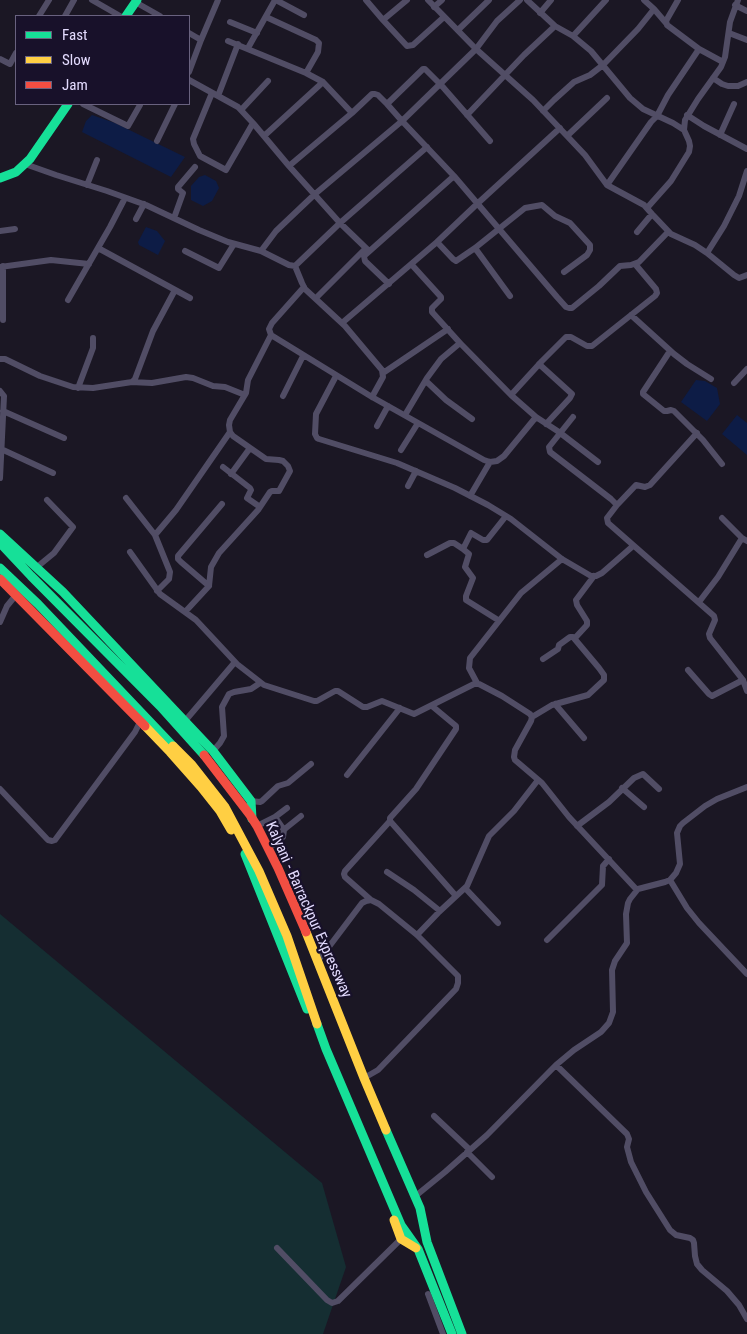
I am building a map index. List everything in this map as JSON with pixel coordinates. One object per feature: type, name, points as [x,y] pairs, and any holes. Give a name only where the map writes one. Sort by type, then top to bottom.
[{"type":"main road","points":[[127,15],[136,1]]},
{"type":"main road","points":[[1,175],[16,172],[30,159],[67,105]]},
{"type":"main road","points":[[0,534],[63,592],[213,751],[250,801],[255,823]]},
{"type":"main road","name":"Kalyani - Barrackpur Expressway","points":[[0,543],[155,701],[206,757],[255,823],[319,957],[366,1078],[420,1208],[427,1242],[462,1334]]},
{"type":"main road","name":"Kalyani - Barrackpur Expressway","points":[[0,568],[38,604],[192,765],[225,807],[256,865],[287,936],[343,1096],[401,1225],[418,1249],[452,1334]]},
{"type":"main road","points":[[0,579],[201,786],[220,811],[245,854],[320,1046],[343,1096],[402,1239],[418,1249]]},
{"type":"main road","points":[[366,1078],[428,1220],[427,1242]]},
{"type":"street","points":[[41,15],[49,0]]},
{"type":"street","points":[[66,15],[74,0]]},
{"type":"street","points":[[92,0],[118,15]]},
{"type":"street","points":[[190,69],[218,0]]},
{"type":"street","points":[[248,48],[276,0],[304,15]]},
{"type":"street","points":[[366,0],[404,44],[409,46],[413,46],[444,17]]},
{"type":"street","points":[[383,20],[407,0]]},
{"type":"street","points":[[428,0],[476,49],[560,128],[585,155],[607,185],[644,205],[668,232],[707,253],[747,285]]},
{"type":"street","points":[[434,7],[442,0]]},
{"type":"street","points":[[458,30],[489,0]]},
{"type":"street","points":[[261,252],[276,231],[315,194],[402,122],[476,49],[497,21],[520,0]]},
{"type":"street","points":[[527,0],[555,26],[591,51],[630,98],[643,109],[684,130]]},
{"type":"street","points":[[540,12],[552,0]]},
{"type":"street","points":[[572,36],[606,0]]},
{"type":"street","points":[[644,0],[669,27],[699,49],[723,62]]},
{"type":"street","points":[[666,23],[678,0]]},
{"type":"street","points":[[136,1],[158,15]]},
{"type":"street","points":[[648,208],[671,181],[686,158],[690,146],[684,130],[687,114],[723,62],[730,22],[737,3],[747,11]]},
{"type":"street","points":[[543,111],[574,82],[590,75],[602,66],[654,9]]},
{"type":"street","points":[[266,17],[319,43],[318,52],[306,72]]},
{"type":"street","points":[[230,22],[257,33]]},
{"type":"street","points":[[467,115],[524,55],[555,26]]},
{"type":"street","points":[[729,33],[747,40]]},
{"type":"street","points":[[190,34],[201,40]]},
{"type":"street","points":[[228,41],[306,72],[324,82],[352,113]]},
{"type":"street","points":[[238,44],[193,140],[194,144],[200,156],[227,170],[253,123]]},
{"type":"street","points":[[607,185],[657,116],[668,95],[699,49]]},
{"type":"street","points":[[0,59],[10,64],[15,55]]},
{"type":"street","points":[[387,104],[426,69],[490,141]]},
{"type":"street","points":[[713,78],[728,86],[738,86],[747,82]]},
{"type":"street","points":[[190,81],[238,107],[340,223],[368,250]]},
{"type":"street","points":[[240,110],[268,81]]},
{"type":"street","points":[[264,136],[324,82]]},
{"type":"street","points":[[289,166],[372,94],[378,95],[454,176],[557,297],[569,308],[572,308],[620,266],[636,264],[668,232]]},
{"type":"street","points":[[567,136],[607,98]]},
{"type":"street","points":[[720,135],[734,104]]},
{"type":"street","points":[[85,105],[128,126],[140,105]]},
{"type":"street","points":[[157,141],[175,105]]},
{"type":"street","points":[[687,114],[720,135],[747,149]]},
{"type":"street","points":[[342,323],[437,242],[560,128]]},
{"type":"street","points":[[295,266],[340,223],[427,147]]},
{"type":"street","points":[[87,185],[97,160]]},
{"type":"street","points":[[25,164],[144,204],[199,230],[295,266]]},
{"type":"street","points":[[174,218],[183,193],[178,187],[195,167]]},
{"type":"street","points":[[707,253],[744,190],[747,171]]},
{"type":"street","points":[[316,298],[368,250],[454,176]]},
{"type":"street","points":[[68,300],[125,198]]},
{"type":"street","points":[[136,219],[144,204]]},
{"type":"street","points":[[437,242],[455,261],[475,248],[524,208],[544,206],[555,216],[568,222],[590,245],[587,255],[564,272]]},
{"type":"street","points":[[637,232],[652,214]]},
{"type":"street","points":[[0,231],[15,229]]},
{"type":"street","points":[[186,251],[219,268],[234,244]]},
{"type":"street","points":[[98,248],[190,298]]},
{"type":"street","points":[[475,248],[510,296]]},
{"type":"street","points":[[368,250],[364,256],[365,261],[389,284]]},
{"type":"street","points":[[2,320],[2,267],[51,260],[89,264]]},
{"type":"street","points":[[412,264],[441,297],[432,308],[432,312],[460,343],[511,395],[536,417],[560,432],[598,462]]},
{"type":"street","points":[[511,395],[566,337],[571,337],[589,347],[655,296],[657,293],[656,289],[636,264]]},
{"type":"street","points":[[295,266],[304,287],[342,323],[383,373],[383,377],[372,397]]},
{"type":"street","points":[[740,278],[747,275]]},
{"type":"street","points":[[304,287],[272,323],[269,329],[271,335],[336,376],[484,460],[490,462],[504,456],[536,417]]},
{"type":"street","points":[[131,382],[135,379],[153,332],[175,290]]},
{"type":"street","points":[[631,315],[670,351],[710,379]]},
{"type":"street","points":[[383,373],[448,329]]},
{"type":"street","points":[[185,612],[209,586],[212,565],[222,550],[260,507],[271,491],[279,491],[290,469],[281,460],[266,459],[250,448],[233,436],[229,426],[230,420],[245,394],[248,380],[271,335]]},
{"type":"street","points":[[78,388],[93,348],[93,338]]},
{"type":"street","points":[[405,415],[444,356],[460,343]]},
{"type":"street","points":[[670,351],[643,394],[664,410],[674,411],[697,433],[722,464]]},
{"type":"street","points":[[283,396],[303,356]]},
{"type":"street","points":[[0,359],[5,359],[64,385],[78,388],[93,388],[131,382],[152,383],[186,377],[245,394]]},
{"type":"street","points":[[540,364],[572,394],[546,424]]},
{"type":"street","points":[[734,382],[747,369]]},
{"type":"street","points":[[336,376],[316,414],[315,434],[317,438],[397,462],[488,504],[521,526],[562,559],[594,576]]},
{"type":"street","points":[[426,381],[472,419]]},
{"type":"street","points":[[0,391],[4,396],[0,478]]},
{"type":"street","points":[[377,426],[388,406]]},
{"type":"street","points":[[2,413],[64,438]]},
{"type":"street","points":[[573,417],[549,446],[550,452],[617,505]]},
{"type":"street","points":[[401,450],[418,422]]},
{"type":"street","points":[[155,535],[176,510],[230,432]]},
{"type":"street","points":[[697,433],[650,485],[645,487],[636,485],[617,505],[607,520],[633,546],[715,618],[709,634],[710,638],[743,680],[747,691]]},
{"type":"street","points":[[231,474],[250,448]]},
{"type":"street","points":[[1,449],[53,473]]},
{"type":"street","points":[[470,496],[490,462]]},
{"type":"street","points":[[222,467],[250,488],[251,490],[247,498],[260,507]]},
{"type":"street","points":[[408,486],[416,471]]},
{"type":"street","points":[[126,498],[155,535],[170,572],[169,579],[157,591]]},
{"type":"street","points":[[37,567],[54,553],[73,527],[47,500]]},
{"type":"street","points":[[209,586],[181,562],[178,556],[222,504]]},
{"type":"street","points":[[463,549],[472,533],[483,540],[487,540],[506,516]]},
{"type":"street","points":[[699,602],[744,540],[722,518]]},
{"type":"street","points":[[427,555],[450,543],[454,543],[469,554],[464,566],[473,578],[466,600],[498,620]]},
{"type":"street","points":[[543,660],[558,649],[559,645],[572,637],[575,638],[587,625],[587,620],[577,605],[576,600],[594,576],[602,573],[633,546]]},
{"type":"street","points":[[130,552],[157,591],[201,624],[235,662],[260,683],[314,701],[338,691],[365,708],[382,701],[414,714],[477,684],[499,693],[532,717]]},
{"type":"street","points":[[477,684],[469,668],[470,658],[525,588],[562,559]]},
{"type":"street","points":[[0,622],[7,606],[16,595]]},
{"type":"street","points":[[575,638],[604,675],[604,680],[588,695],[555,704],[532,717],[515,750],[514,757],[538,780],[577,826],[637,890]]},
{"type":"street","points":[[185,720],[235,662]]},
{"type":"street","points":[[688,670],[712,696],[743,680]]},
{"type":"street","points":[[213,751],[224,736],[222,707],[229,694],[251,689],[260,683]]},
{"type":"street","points":[[555,704],[584,738]]},
{"type":"street","points":[[366,1078],[381,1067],[458,986],[458,976],[417,935],[386,909],[371,900],[345,877],[344,872],[416,789],[457,728],[432,706]]},
{"type":"street","points":[[348,775],[400,708]]},
{"type":"street","points":[[0,789],[48,840],[55,840],[136,732],[140,722]]},
{"type":"street","points":[[250,801],[262,801],[278,786],[288,783],[311,764]]},
{"type":"street","points":[[577,826],[609,802],[632,778],[643,774],[659,789]]},
{"type":"street","points":[[417,935],[465,888],[470,881],[489,836],[514,811],[538,780]]},
{"type":"street","points":[[418,1194],[445,1172],[512,1110],[556,1065],[601,1032],[611,1021],[613,1012],[612,970],[613,965],[627,943],[627,907],[630,899],[637,890],[670,880],[678,871],[680,864],[676,837],[680,826],[705,806],[747,786]]},
{"type":"street","points":[[622,788],[644,807]]},
{"type":"street","points":[[255,823],[275,817],[287,808]]},
{"type":"street","points":[[268,849],[283,837],[284,830],[301,816]]},
{"type":"street","points":[[275,817],[284,830]]},
{"type":"street","points":[[390,821],[456,896]]},
{"type":"street","points":[[546,940],[601,886],[603,883],[603,866],[609,859]]},
{"type":"street","points":[[387,872],[414,890],[440,911]]},
{"type":"street","points":[[670,880],[687,908],[699,923],[747,974]]},
{"type":"street","points":[[465,888],[498,923]]},
{"type":"street","points":[[319,957],[362,903],[371,900]]},
{"type":"street","points":[[556,1065],[627,1134],[629,1139],[627,1147],[631,1162],[646,1192],[670,1230],[676,1235],[693,1240],[697,1264],[727,1291],[739,1305],[747,1319]]},
{"type":"street","points":[[434,1116],[492,1177]]},
{"type":"street","points":[[277,1248],[332,1303],[338,1301],[402,1239]]},
{"type":"street","points":[[428,1294],[443,1334]]},
{"type":"green space","points":[[0,914],[322,1183],[346,1267],[323,1334],[0,1334]]},
{"type":"water","points":[[92,115],[115,123],[185,157],[171,177],[82,132],[86,121]]},
{"type":"water","points":[[205,175],[216,181],[219,188],[212,201],[203,206],[191,200],[191,186],[199,177]]},
{"type":"water","points":[[146,227],[157,231],[165,241],[158,255],[139,245],[138,242]]},
{"type":"water","points":[[696,380],[705,381],[717,388],[720,404],[707,421],[681,402]]},
{"type":"water","points":[[737,415],[747,423],[747,455],[722,434]]},
{"type":"traffic: fast","points":[[127,15],[137,0]]},
{"type":"traffic: fast","points":[[0,178],[16,172],[30,159],[67,105]]},
{"type":"traffic: fast","points":[[0,534],[63,592],[213,751],[251,801],[252,819]]},
{"type":"traffic: fast","points":[[0,543],[160,706],[204,755]]},
{"type":"traffic: fast","points":[[0,568],[38,604],[173,746]]},
{"type":"traffic: fast","points":[[245,854],[307,1009]]},
{"type":"traffic: fast","points":[[317,1024],[401,1225],[418,1249],[452,1334]]},
{"type":"traffic: fast","points":[[386,1130],[420,1208],[427,1242],[462,1334]]},
{"type":"traffic: slow","points":[[145,726],[201,787],[220,811],[231,830]]},
{"type":"traffic: slow","points":[[173,746],[192,765],[225,807],[259,871],[287,936],[317,1024]]},
{"type":"traffic: slow","points":[[306,932],[386,1130]]},
{"type":"traffic: slow","points":[[394,1220],[401,1239],[416,1248]]},
{"type":"traffic: jam","points":[[0,579],[145,726]]},
{"type":"traffic: jam","points":[[204,755],[257,826],[306,932]]}]
